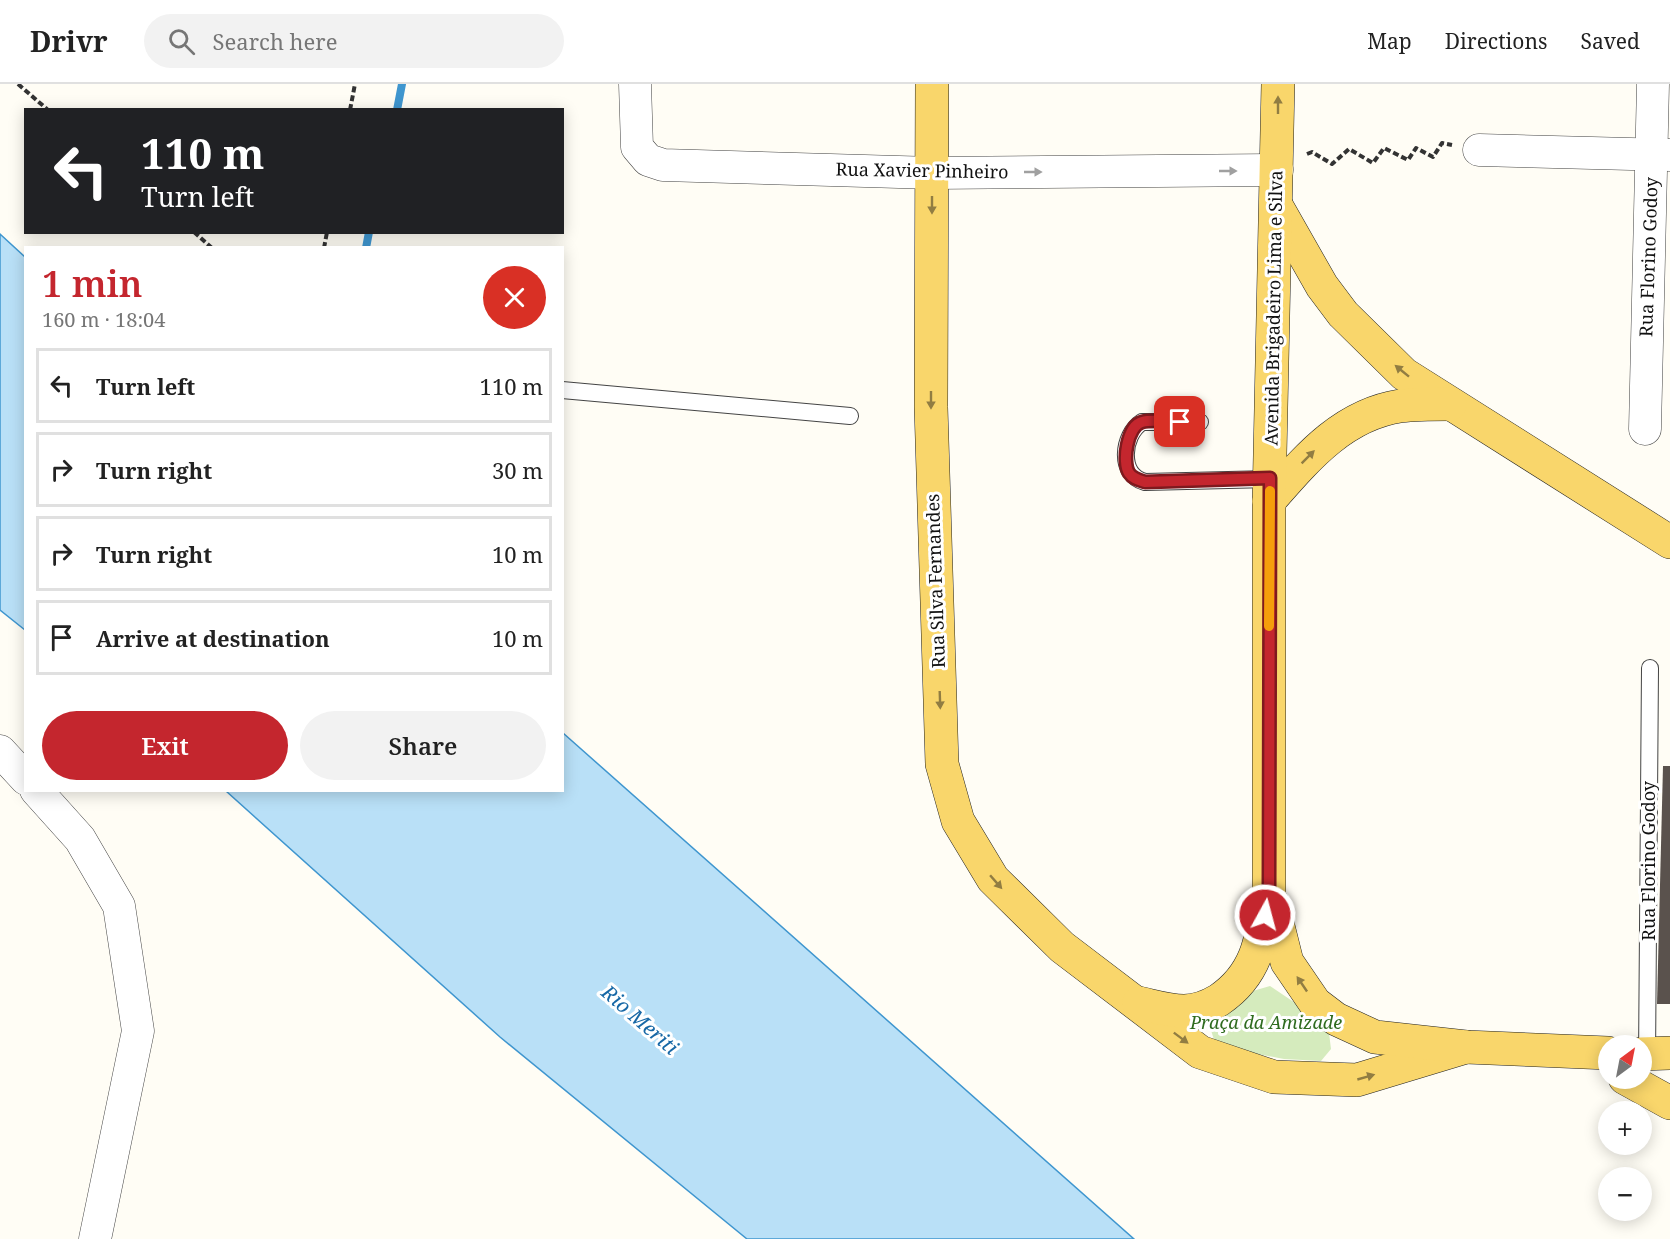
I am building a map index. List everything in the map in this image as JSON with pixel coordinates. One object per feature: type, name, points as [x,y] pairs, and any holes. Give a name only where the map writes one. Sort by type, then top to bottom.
[{"type":"main road","name":"Rua Silva Fernandes","points":[[932,84],[931,407],[942,764],[958,821],[993,879],[1062,947],[1134,1002]]},
{"type":"main road","name":"Avenida Brigadeiro Lima e Silva","points":[[1269,891],[1270,490],[1278,84]]},
{"type":"main road","points":[[1276,206],[1322,286],[1343,314],[1404,374],[1670,542]]},
{"type":"main road","points":[[1270,490],[1344,426],[1373,413],[1400,406],[1450,404]]},
{"type":"main road","points":[[1134,1002],[1185,1011],[1209,1006],[1233,990],[1251,968],[1262,938],[1269,891]]},
{"type":"main road","points":[[1269,891],[1287,962],[1315,1003],[1336,1019],[1375,1038],[1466,1047],[1598,1052]]},
{"type":"main road","points":[[1134,1002],[1200,1052],[1274,1077],[1357,1080],[1466,1047]]},
{"type":"main road","points":[[1565,1050],[1598,1066]]},
{"type":"street","name":"Rua Xavier Pinheiro","points":[[635,84],[637,147],[648,160],[663,165],[933,173],[1277,170]]},
{"type":"street","name":"Rua Florino Godoy","points":[[1645,429],[1661,154],[1653,84]]},
{"type":"street","points":[[1479,150],[1661,154]]},
{"type":"street","points":[[0,751],[24,777]]},
{"type":"street","points":[[38,792],[80,839],[119,906],[138,1031],[95,1239]]},
{"type":"lane","points":[[564,390],[850,416]]},
{"type":"lane","points":[[1200,422],[1142,422],[1136,426],[1128,438],[1127,468],[1130,474],[1137,480],[1145,482],[1270,490]]},
{"type":"lane","name":"Rua Florino Godoy","points":[[1648,1090],[1653,1054],[1650,668]]},
{"type":"path","points":[[18,84],[46,108]]},
{"type":"path","points":[[350,108],[355,84]]},
{"type":"path","points":[[1277,170],[1312,152],[1332,164],[1349,149],[1373,163],[1384,148],[1408,160],[1416,148],[1433,157],[1442,143],[1479,150]]},
{"type":"path","points":[[196,234],[210,246]]},
{"type":"green space","name":"Praça da Amizade","points":[[1270,986],[1328,1025],[1331,1049],[1321,1061],[1284,1059],[1216,1046],[1210,1027],[1246,993]]},
{"type":"water","points":[[0,234],[24,256],[24,629],[0,610]]},
{"type":"water","name":"Rio Meriti","points":[[564,734],[1134,1239],[747,1239],[500,1037],[227,792],[564,792]]},
{"type":"building","points":[[1663,766],[1670,766],[1670,1004],[1657,1004]]},
{"type":"waterway","points":[[397,108],[402,84]]},
{"type":"waterway","points":[[366,246],[369,234]]},
{"type":"slow traffic","points":[[1269,626],[1270,491]]},
{"type":"route","points":[[1180,422],[1142,422],[1131,432],[1128,438],[1127,468],[1137,480],[1145,482],[1270,478],[1269,891],[1265,915]]}]
